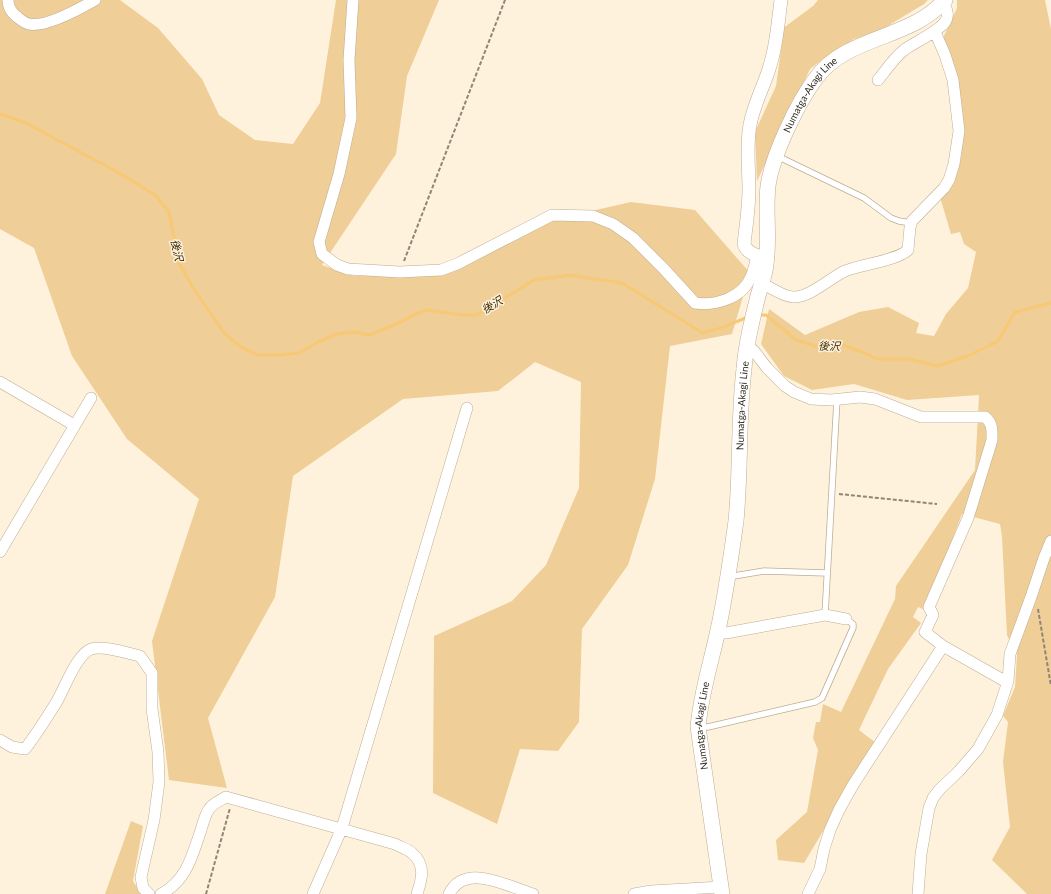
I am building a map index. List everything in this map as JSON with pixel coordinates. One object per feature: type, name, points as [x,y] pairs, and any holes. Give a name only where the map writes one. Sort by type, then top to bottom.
[{"type":"main road","name":"Numatga-Akagi Line","points":[[721,891],[698,727],[703,691],[718,632],[728,577],[736,519],[744,368],[750,329],[765,272],[762,257],[768,186],[772,167],[792,119],[806,93],[818,76],[830,63],[842,54],[926,18],[944,1]]},
{"type":"street","points":[[8,0],[12,12],[21,20],[29,24],[40,24],[51,21],[95,0]]},
{"type":"street","points":[[353,0],[349,60],[351,118],[339,174],[319,242],[322,254],[337,266],[348,268],[400,272],[441,270],[457,264],[552,215],[593,216],[613,224],[633,238],[695,303],[707,305],[726,300],[741,292],[762,257],[748,251],[744,244],[748,206],[747,147],[750,125],[769,71],[781,0]]},
{"type":"street","points":[[878,80],[895,58],[903,51],[935,32],[946,21],[947,10],[944,1]]},
{"type":"street","points":[[760,290],[797,296],[807,293],[844,271],[900,256],[908,250],[911,223],[944,188],[949,180],[954,164],[959,131],[953,80],[945,55],[935,32]]},
{"type":"street","points":[[747,346],[754,351],[776,377],[794,392],[811,399],[860,397],[875,398],[921,417],[986,417],[990,420],[993,428],[992,440],[968,518],[929,607],[933,615],[926,632],[943,646],[1003,680],[1008,681]]},
{"type":"street","points":[[0,382],[74,425]]},
{"type":"street","points":[[0,552],[91,398]]},
{"type":"street","points":[[313,894],[342,828],[466,408]]},
{"type":"street","points":[[918,894],[921,854],[928,808],[933,798],[973,755],[984,739],[997,715],[1008,681],[1010,654],[1051,541]]},
{"type":"street","points":[[718,632],[726,633],[825,615],[846,619]]},
{"type":"street","points":[[808,894],[820,869],[830,830],[846,798],[943,646]]},
{"type":"street","points":[[0,740],[12,747],[25,749],[56,702],[76,663],[90,650],[102,648],[140,656],[152,673],[152,708],[158,752],[159,782],[154,820],[141,877],[143,888],[148,894]]},
{"type":"street","points":[[161,894],[171,889],[182,877],[191,858],[204,818],[209,808],[226,797],[342,828],[395,844],[413,853],[422,868],[421,882],[417,894]]},
{"type":"street","points":[[449,894],[453,886],[468,877],[486,878],[510,890],[533,894]]},
{"type":"street","points":[[639,894],[651,891],[721,891]]},
{"type":"lane","points":[[777,156],[864,198],[891,218],[911,223]]},
{"type":"lane","points":[[825,615],[837,399]]},
{"type":"lane","points":[[728,577],[764,571],[827,573]]},
{"type":"lane","points":[[698,727],[708,727],[815,702],[822,698],[853,628],[853,624],[846,619]]},
{"type":"path","points":[[400,272],[505,0]]},
{"type":"path","points":[[832,494],[937,504]]},
{"type":"path","points":[[1040,602],[1038,610],[1051,686]]},
{"type":"path","points":[[206,894],[233,798]]},
{"type":"shaded area","points":[[0,0],[120,0],[158,28],[202,79],[219,115],[255,140],[293,144],[320,103],[336,0],[439,0],[407,76],[396,154],[322,265],[354,276],[440,275],[475,261],[552,220],[631,202],[695,210],[750,273],[732,334],[670,346],[655,479],[628,565],[582,629],[579,722],[558,751],[520,749],[497,824],[433,793],[434,636],[512,601],[546,565],[579,488],[581,382],[535,362],[498,391],[403,399],[293,476],[275,597],[208,718],[227,788],[169,780],[152,641],[199,499],[127,439],[72,356],[34,248],[0,229]]},
{"type":"shaded area","points":[[818,0],[928,0],[924,4],[881,30],[854,39],[810,69],[757,181],[755,132],[776,86],[782,43],[782,29],[813,6]]},
{"type":"shaded area","points":[[957,0],[1045,0],[1051,29],[1051,894],[1027,894],[992,860],[1010,827],[1003,762],[1008,722],[1003,716],[1015,687],[1017,655],[1007,635],[1000,524],[962,514],[925,610],[918,607],[913,617],[921,623],[888,669],[859,730],[876,743],[804,863],[778,860],[776,840],[807,812],[818,750],[813,738],[816,722],[820,722],[823,704],[841,712],[895,599],[896,586],[975,470],[979,395],[907,400],[854,384],[812,390],[784,376],[761,344],[769,309],[805,335],[859,312],[888,307],[919,323],[916,333],[934,336],[946,314],[968,288],[976,252],[964,244],[960,232],[951,234],[940,197],[955,177],[961,159],[963,136],[943,38],[957,8]]},
{"type":"shaded area","points":[[131,821],[143,826],[133,881],[141,894],[105,894]]},
{"type":"waterway","name":"後沢","points":[[0,114],[26,123],[121,174],[155,195],[169,212],[179,263],[192,286],[224,333],[241,347],[258,355],[299,353],[318,342],[337,334],[354,332],[370,335],[427,310],[462,315],[477,315],[534,280],[570,275],[622,283],[703,333],[721,328],[748,317]]},
{"type":"waterway","name":"後沢","points":[[758,315],[766,315],[795,339],[820,348],[843,345],[877,359],[909,359],[938,366],[970,355],[998,341],[1015,312],[1051,303]]}]
